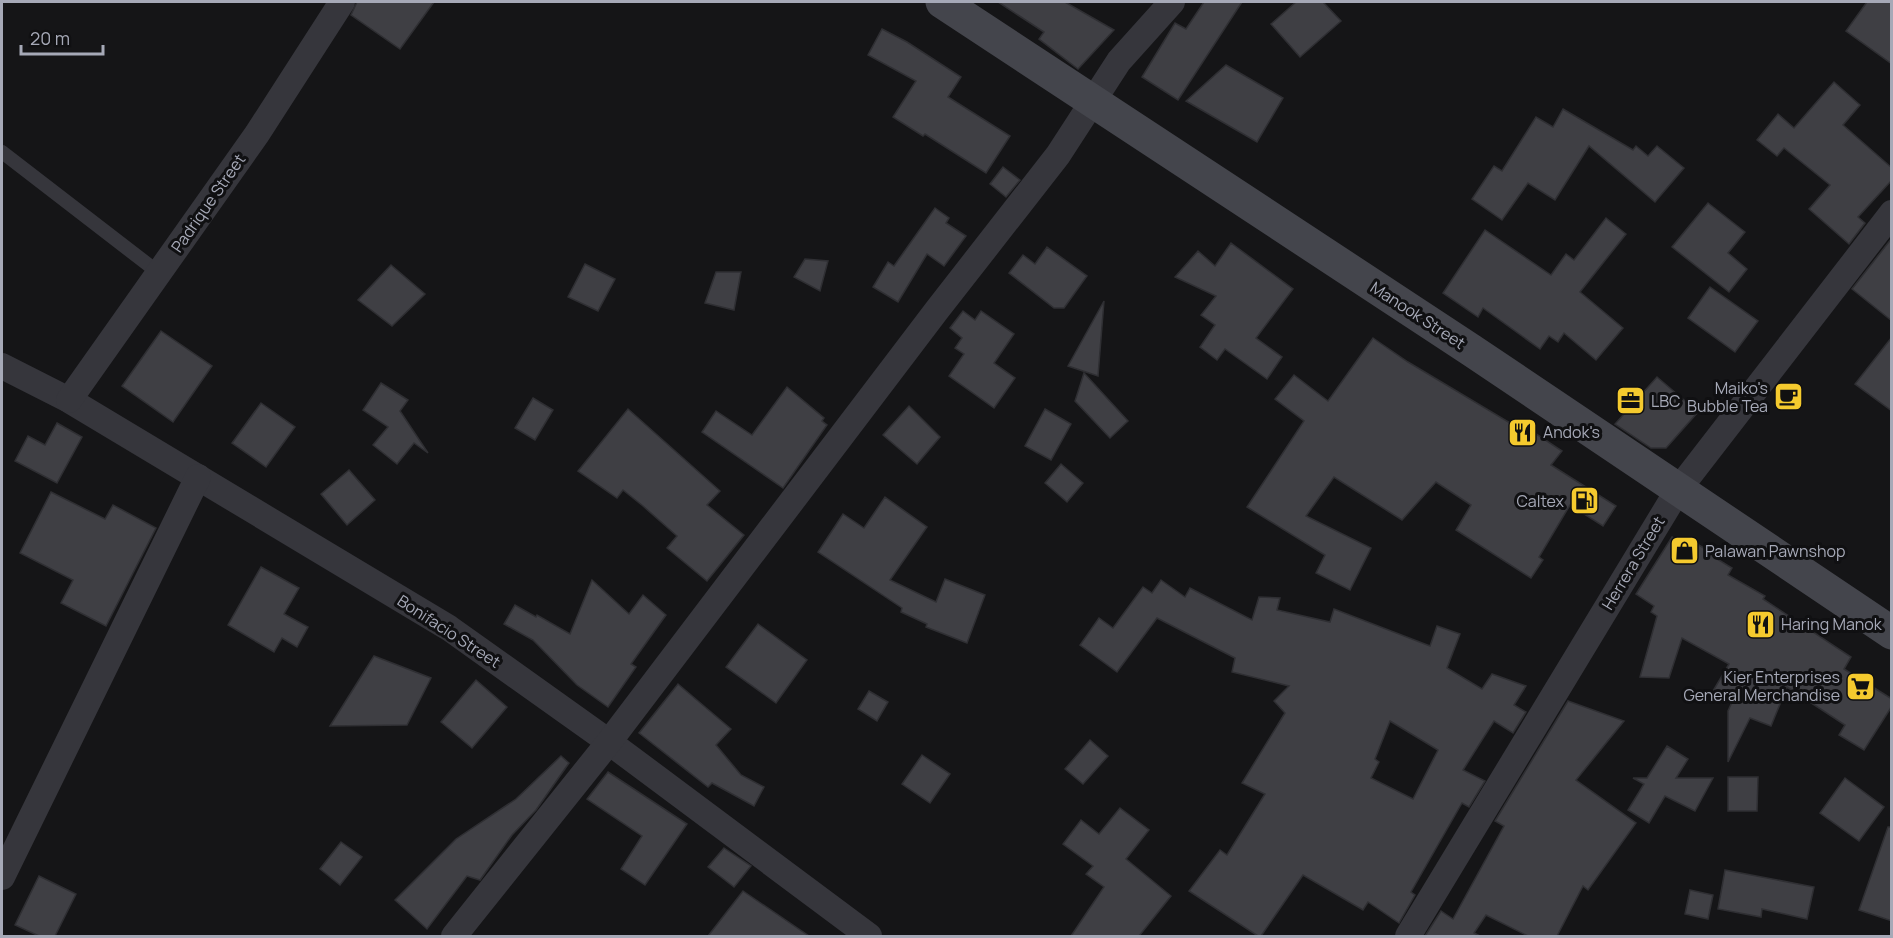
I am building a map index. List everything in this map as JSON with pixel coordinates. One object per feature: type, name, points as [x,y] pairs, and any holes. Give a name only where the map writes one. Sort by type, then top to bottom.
[{"type":"main road","name":"Manook Street","points":[[942,2],[1472,350],[1892,633]]},
{"type":"street","name":"Padrique Street","points":[[69,400],[256,134],[342,2]]},
{"type":"street","points":[[454,936],[609,742],[937,310],[1058,155],[1119,61],[1172,2]]},
{"type":"street","name":"Herrera Street","points":[[1408,936],[1678,490],[1889,219]]},
{"type":"street","name":"Bonifacio Street","points":[[2,366],[69,400],[449,628],[609,742],[869,936]]},
{"type":"street","points":[[2,877],[198,477]]},
{"type":"lane","points":[[2,152],[159,273]]},
{"type":"building","points":[[357,2],[434,2],[400,49],[351,15]]},
{"type":"building","points":[[998,2],[1065,2],[1114,30],[1078,69],[1039,39],[1044,32]]},
{"type":"building","points":[[1204,2],[1242,2],[1178,100],[1142,77],[1175,23],[1186,29]]},
{"type":"building","points":[[1296,2],[1323,2],[1341,21],[1300,57],[1271,24]]},
{"type":"building","points":[[1867,2],[1892,2],[1892,64],[1846,31]]},
{"type":"building","points":[[882,29],[907,42],[961,77],[948,97],[1010,136],[986,173],[925,134],[923,136],[893,117],[916,81],[868,55]]},
{"type":"building","points":[[1226,65],[1283,98],[1257,142],[1186,101]]},
{"type":"building","points":[[1834,82],[1860,105],[1843,125],[1892,168],[1892,180],[1858,217],[1865,223],[1849,244],[1809,209],[1830,185],[1784,148],[1777,156],[1757,140],[1778,114],[1794,128]]},
{"type":"building","points":[[1563,109],[1633,150],[1636,146],[1648,156],[1657,146],[1684,168],[1655,202],[1589,146],[1555,200],[1528,183],[1502,220],[1472,199],[1494,166],[1502,171],[1536,117],[1553,127]]},
{"type":"building","points":[[1003,167],[1020,180],[1006,197],[990,184]]},
{"type":"building","points":[[1708,203],[1745,232],[1728,253],[1747,269],[1729,292],[1672,247]]},
{"type":"building","points":[[935,208],[949,218],[946,223],[966,236],[944,266],[927,254],[898,302],[873,287],[888,262],[894,266]]},
{"type":"building","points":[[1606,218],[1626,234],[1580,292],[1623,328],[1596,360],[1564,333],[1558,342],[1549,336],[1540,349],[1483,308],[1478,317],[1443,293],[1485,230],[1551,275],[1566,254],[1574,260]]},
{"type":"building","points":[[1892,238],[1892,321],[1852,289]]},
{"type":"building","points":[[1231,243],[1293,289],[1256,338],[1282,357],[1267,379],[1225,349],[1217,360],[1200,347],[1215,325],[1201,315],[1216,296],[1175,277],[1198,251],[1215,266]]},
{"type":"building","points":[[1047,247],[1087,276],[1064,308],[1054,308],[1009,273],[1023,255],[1035,264]]},
{"type":"building","points":[[805,259],[828,261],[820,291],[794,277]]},
{"type":"building","points":[[585,264],[615,279],[598,311],[568,297]]},
{"type":"building","points":[[391,265],[425,294],[392,326],[358,300]]},
{"type":"building","points":[[716,272],[741,272],[734,310],[705,303]]},
{"type":"building","points":[[1710,287],[1758,321],[1735,352],[1688,318]]},
{"type":"building","points":[[1104,301],[1098,376],[1068,366]]},
{"type":"building","points":[[963,311],[975,320],[981,311],[1014,334],[994,363],[1015,378],[994,408],[949,376],[964,354],[955,348],[962,338],[950,328]]},
{"type":"building","points":[[161,331],[212,366],[173,422],[122,386]]},
{"type":"building","points":[[1892,337],[1892,411],[1855,384]]},
{"type":"building","points":[[1373,338],[1408,362],[1515,426],[1518,422],[1562,451],[1551,465],[1616,506],[1603,526],[1570,505],[1539,557],[1543,560],[1531,578],[1456,530],[1471,505],[1436,482],[1402,520],[1334,477],[1306,516],[1371,548],[1350,590],[1316,573],[1325,555],[1247,507],[1304,421],[1275,399],[1294,375],[1328,401]]},
{"type":"building","points":[[1084,373],[1128,421],[1110,438],[1075,401]]},
{"type":"building","points":[[1657,377],[1698,412],[1666,448],[1651,448],[1615,424]]},
{"type":"building","points":[[381,383],[408,400],[400,411],[428,453],[414,443],[397,464],[373,445],[388,427],[363,410]]},
{"type":"building","points":[[787,387],[824,418],[822,421],[827,425],[783,488],[702,432],[716,411],[752,435]]},
{"type":"building","points":[[533,398],[553,410],[535,440],[515,428]]},
{"type":"building","points":[[261,403],[295,427],[266,467],[232,443]]},
{"type":"building","points":[[909,406],[940,437],[917,464],[883,435]]},
{"type":"building","points":[[628,409],[720,491],[707,505],[744,535],[707,581],[667,548],[677,536],[643,506],[623,490],[617,498],[578,471]]},
{"type":"building","points":[[1045,409],[1071,424],[1051,460],[1025,446]]},
{"type":"building","points":[[57,423],[82,437],[57,483],[15,461],[28,436],[45,445]]},
{"type":"building","points":[[1061,464],[1083,483],[1067,502],[1045,483]]},
{"type":"building","points":[[349,470],[375,500],[347,525],[321,494]]},
{"type":"building","points":[[51,492],[105,519],[113,505],[156,528],[106,626],[61,603],[73,580],[20,553]]},
{"type":"building","points":[[885,497],[927,527],[890,580],[936,602],[945,579],[985,595],[967,643],[926,627],[927,624],[901,612],[902,608],[818,552],[843,514],[864,528]]},
{"type":"building","points":[[1672,537],[1685,545],[1691,540],[1732,568],[1728,575],[1765,596],[1763,599],[1851,657],[1844,669],[1892,699],[1892,706],[1864,750],[1839,735],[1845,725],[1787,687],[1771,726],[1750,718],[1728,762],[1728,711],[1732,702],[1713,691],[1729,664],[1682,638],[1669,678],[1640,677],[1657,616],[1651,612],[1654,606],[1636,594]]},
{"type":"building","points":[[261,567],[299,588],[284,614],[308,627],[297,647],[282,638],[274,652],[228,625]]},
{"type":"building","points":[[592,580],[629,614],[643,595],[666,615],[631,664],[636,667],[608,707],[577,685],[533,640],[504,624],[515,605],[570,634]]},
{"type":"building","points":[[1161,580],[1185,597],[1190,588],[1252,620],[1259,597],[1280,598],[1277,610],[1330,622],[1334,609],[1430,646],[1437,626],[1460,634],[1447,668],[1482,689],[1492,674],[1526,686],[1514,705],[1526,712],[1513,733],[1494,721],[1463,770],[1485,781],[1469,807],[1462,803],[1411,892],[1415,895],[1399,923],[1368,902],[1363,910],[1303,875],[1261,936],[1258,936],[1189,891],[1220,850],[1227,855],[1265,794],[1242,783],[1285,713],[1274,701],[1289,686],[1232,672],[1235,658],[1157,618],[1117,672],[1080,645],[1099,618],[1113,628],[1143,587],[1152,593]],"holes":[[[1390,721],[1438,750],[1413,799],[1371,778],[1379,762],[1375,759]]]},
{"type":"building","points":[[758,624],[807,660],[776,703],[726,667]]},
{"type":"building","points":[[374,656],[431,678],[407,725],[330,726]]},
{"type":"building","points":[[476,680],[507,707],[472,748],[441,722]]},
{"type":"building","points":[[678,684],[731,729],[716,745],[741,775],[764,787],[754,806],[712,783],[708,787],[639,733]]},
{"type":"building","points":[[869,691],[888,702],[877,721],[858,709]]},
{"type":"building","points":[[1568,701],[1624,721],[1576,780],[1636,823],[1588,890],[1583,886],[1557,936],[1528,936],[1486,915],[1474,933],[1480,936],[1425,936],[1441,911],[1453,919],[1504,826],[1495,821]]},
{"type":"building","points":[[1090,740],[1108,756],[1083,784],[1065,769]]},
{"type":"building","points":[[1667,746],[1688,759],[1676,778],[1713,778],[1695,811],[1665,796],[1649,823],[1628,810],[1644,784],[1633,778],[1647,778]]},
{"type":"building","points":[[922,755],[950,774],[930,803],[902,784]]},
{"type":"building","points":[[561,756],[569,763],[536,810],[512,835],[480,880],[467,876],[427,929],[395,900],[456,839],[516,799]]},
{"type":"building","points":[[608,772],[687,824],[645,885],[621,869],[642,836],[587,799]]},
{"type":"building","points":[[1728,777],[1758,777],[1757,811],[1728,811]]},
{"type":"building","points":[[1845,778],[1884,807],[1859,841],[1820,813]]},
{"type":"building","points":[[1120,808],[1149,830],[1126,859],[1171,896],[1139,936],[1071,936],[1104,887],[1086,874],[1093,866],[1063,844],[1081,820],[1099,834]]},
{"type":"building","points":[[1888,827],[1892,827],[1892,921],[1859,910]]},
{"type":"building","points":[[341,842],[362,857],[340,885],[320,869]]},
{"type":"building","points":[[724,848],[751,866],[734,887],[708,867]]},
{"type":"building","points":[[1725,870],[1814,887],[1807,919],[1762,909],[1761,917],[1718,909]]},
{"type":"building","points":[[39,876],[76,894],[55,936],[39,936],[15,925]]},
{"type":"building","points":[[1690,890],[1713,895],[1708,919],[1685,914]]},
{"type":"building","points":[[743,891],[809,936],[708,936]]},
{"type":"place","name":"Maiko's Bubble Tea","points":[[1789,397]]},
{"type":"place","name":"LBC","points":[[1630,401]]},
{"type":"place","name":"Andok's","points":[[1522,432]]},
{"type":"place","name":"Caltex","points":[[1585,501]]},
{"type":"place","name":"Palawan Pawnshop","points":[[1684,551]]},
{"type":"place","name":"Haring Manok","points":[[1760,624]]},
{"type":"place","name":"Kier Enterprises General Merchandise","points":[[1861,686]]}]
